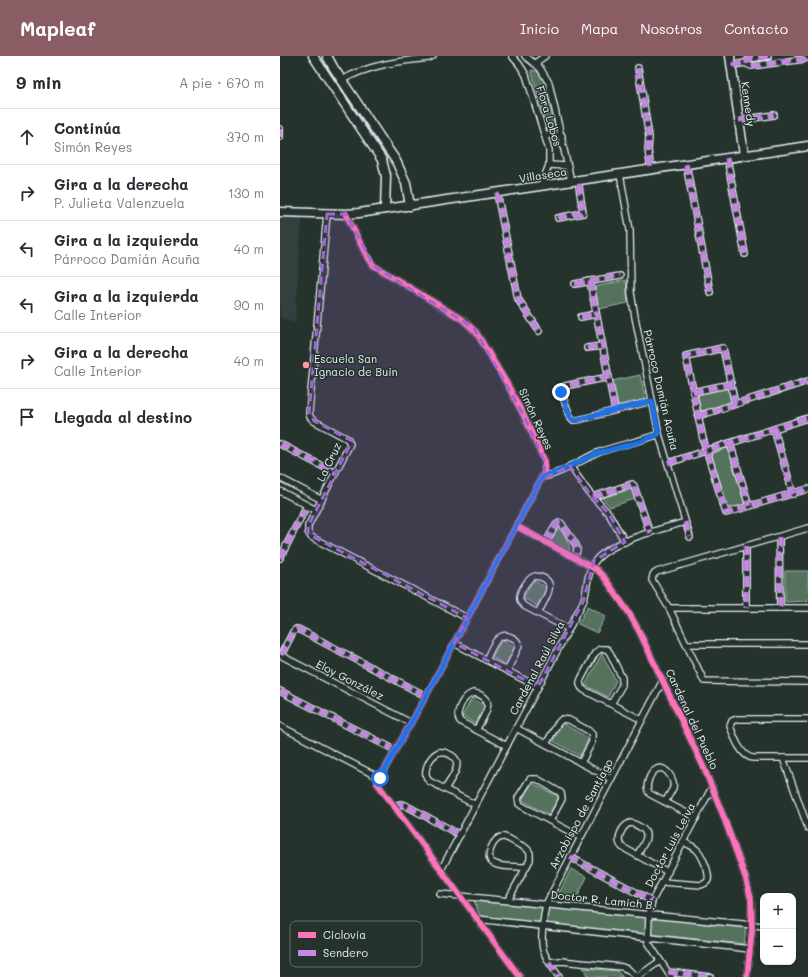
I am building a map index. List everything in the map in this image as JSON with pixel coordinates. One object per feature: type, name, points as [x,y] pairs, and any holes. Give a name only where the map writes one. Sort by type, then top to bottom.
[{"type":"main road","points":[[313,56],[382,160],[386,176],[386,209]]},
{"type":"main road","points":[[327,56],[396,161],[406,182],[410,206]]},
{"type":"main road","name":"Kennedy","points":[[730,56],[744,155]]},
{"type":"main road","name":"Villaseca","points":[[280,212],[346,214],[410,206],[808,146]]},
{"type":"street","points":[[342,80],[362,70],[397,59],[429,58],[433,56]]},
{"type":"street","name":"Flora Lobos","points":[[512,56],[526,75],[549,150],[549,165],[542,186]]},
{"type":"street","name":"Flora Lobos","points":[[525,56],[533,61],[544,73],[549,83],[562,136],[567,166],[574,181],[583,213],[558,218]]},
{"type":"street","points":[[522,68],[525,63],[545,56]]},
{"type":"street","points":[[747,63],[750,58],[768,56]]},
{"type":"street","points":[[732,65],[747,63],[751,66],[779,59],[805,59],[808,56]]},
{"type":"street","points":[[324,73],[333,67]]},
{"type":"street","points":[[638,68],[649,137],[648,150],[651,169]]},
{"type":"street","points":[[739,120],[774,115]]},
{"type":"street","points":[[280,129],[280,137]]},
{"type":"street","points":[[545,135],[562,136]]},
{"type":"street","points":[[727,158],[745,254]]},
{"type":"street","points":[[686,164],[710,292]]},
{"type":"street","points":[[549,165],[567,166]]},
{"type":"street","name":"Párroco Damián Acuña","points":[[620,174],[630,230],[633,305],[659,434],[690,537]]},
{"type":"street","points":[[497,192],[517,297],[539,331]]},
{"type":"street","name":"La Cruz","points":[[327,214],[309,413],[312,419],[349,440],[349,446],[307,528],[308,532],[311,537],[467,618]]},
{"type":"street","name":"Simón Reyes","points":[[346,214],[373,266],[464,320],[474,328],[501,372],[523,414],[545,462],[545,470],[542,477],[426,696],[378,780]]},
{"type":"street","points":[[575,284],[620,276]]},
{"type":"street","points":[[590,281],[615,410]]},
{"type":"street","points":[[581,317],[596,314]]},
{"type":"street","points":[[587,348],[602,346]]},
{"type":"street","points":[[735,404],[723,348],[686,356],[706,450],[726,513],[808,489]]},
{"type":"street","points":[[609,377],[561,388],[561,392],[570,416],[573,420],[652,401]]},
{"type":"street","points":[[698,416],[808,381]]},
{"type":"street","points":[[693,392],[731,384]]},
{"type":"street","points":[[668,463],[808,418]]},
{"type":"street","points":[[774,429],[793,494]]},
{"type":"street","points":[[542,477],[598,453],[639,442],[659,434]]},
{"type":"street","points":[[730,443],[749,506]]},
{"type":"street","points":[[280,444],[335,473]]},
{"type":"street","points":[[570,466],[593,497],[609,514],[625,542]]},
{"type":"street","points":[[316,510],[280,490],[282,480],[322,500]]},
{"type":"street","points":[[593,497],[632,484],[650,533]]},
{"type":"street","points":[[280,558],[307,505]]},
{"type":"street","name":"Cardenal Raúl Silva","points":[[441,870],[585,598],[589,572],[598,557],[604,552],[625,542],[685,522]]},
{"type":"street","points":[[546,542],[556,524],[561,523],[576,545],[577,550],[575,557]]},
{"type":"street","name":"Cardenal del Pueblo","points":[[516,526],[592,566],[601,574],[628,613],[663,680],[712,787],[748,885],[752,908],[752,925],[747,977]]},
{"type":"street","points":[[808,528],[657,572],[652,577],[652,582],[669,608],[704,681],[808,682]]},
{"type":"street","points":[[779,536],[780,608]]},
{"type":"street","points":[[746,546],[746,608]]},
{"type":"street","points":[[538,613],[550,591],[550,587],[546,580],[535,576],[528,580],[520,599],[522,604],[538,613],[569,629]]},
{"type":"street","points":[[669,608],[808,608]]},
{"type":"street","points":[[280,655],[293,632],[298,629],[426,696]]},
{"type":"street","points":[[486,660],[499,637],[509,635],[517,640],[519,646],[507,671]]},
{"type":"street","points":[[454,644],[538,687]]},
{"type":"street","points":[[687,644],[808,644]]},
{"type":"street","points":[[612,704],[622,685],[622,678],[610,653],[604,649],[600,649],[594,653],[581,678],[580,685],[584,690],[642,720]]},
{"type":"street","name":"Eloy González","points":[[280,655],[411,723]]},
{"type":"street","name":"Arzobispo de Santiago","points":[[559,977],[549,962],[543,949],[543,926],[546,904],[663,680]]},
{"type":"street","points":[[280,691],[395,750]]},
{"type":"street","points":[[476,730],[488,706],[486,699],[473,693],[467,697],[458,712],[457,716],[460,721],[476,730],[507,746]]},
{"type":"street","points":[[546,744],[558,723],[561,720],[567,719],[589,731],[593,738],[581,763]]},
{"type":"street","points":[[808,719],[737,719],[731,722],[730,728],[746,756],[753,758],[808,758]]},
{"type":"street","points":[[280,726],[378,780],[394,806],[520,977]]},
{"type":"street","points":[[516,728],[611,779]]},
{"type":"street","points":[[445,789],[457,764],[454,757],[445,752],[438,752],[433,756],[426,769],[425,775],[429,780],[445,789],[476,805]]},
{"type":"street","points":[[783,758],[808,828]]},
{"type":"street","points":[[665,802],[673,787],[673,782],[667,771],[658,769],[652,774],[647,783],[647,789],[650,794],[665,802],[696,818]]},
{"type":"street","points":[[550,821],[562,799],[561,793],[537,779],[530,779],[518,798],[519,804],[550,821],[580,837]]},
{"type":"street","name":"Doctor Luis Leiva","points":[[647,938],[652,901],[712,787]]},
{"type":"street","points":[[394,806],[400,804],[406,805],[460,835]]},
{"type":"street","points":[[637,856],[646,839],[646,833],[643,828],[630,823],[626,824],[619,837],[618,843],[637,856],[668,872]]},
{"type":"street","points":[[508,900],[526,867],[530,858],[530,853],[528,849],[506,837],[500,837],[497,839],[489,854],[491,862],[497,865],[526,867]]},
{"type":"street","points":[[662,882],[701,885],[705,884],[708,880],[708,873],[701,855],[696,848],[683,842]]},
{"type":"street","points":[[570,857],[652,901]]},
{"type":"street","name":"Doctor R. Lamich B.","points":[[440,894],[760,926]]},
{"type":"street","points":[[477,920],[750,949]]},
{"type":"street","points":[[647,938],[650,947],[670,975],[710,977]]},
{"type":"street","points":[[549,962],[560,961],[622,967],[629,970],[637,977],[660,961]]},
{"type":"highlighted area","points":[[327,214],[346,214],[375,267],[474,328],[523,414],[544,460],[545,478],[570,466],[590,494],[609,514],[625,542],[594,561],[583,602],[538,687],[454,643],[467,618],[308,534],[308,526],[352,441],[314,421],[309,413]]},
{"type":"shaded area","points":[[280,217],[302,217],[295,322],[280,317]]},
{"type":"green space","points":[[531,70],[537,71],[546,83],[556,131],[548,132]]},
{"type":"green space","points":[[626,280],[628,303],[599,309],[594,287]]},
{"type":"green space","points":[[640,375],[646,400],[618,405],[612,381]]},
{"type":"green space","points":[[728,387],[732,401],[731,403],[704,411],[700,410],[698,396],[700,393]]},
{"type":"green space","points":[[729,447],[747,504],[727,510],[710,455]]},
{"type":"green space","points":[[632,489],[635,499],[610,507],[602,498]]},
{"type":"green space","points":[[558,528],[566,539],[570,551],[551,541]]},
{"type":"green space","points":[[785,571],[808,571],[808,601],[785,602]]},
{"type":"green space","points":[[533,580],[547,588],[537,606],[523,598]]},
{"type":"green space","points":[[588,606],[606,616],[597,633],[578,624]]},
{"type":"green space","points":[[502,639],[516,647],[506,665],[492,657]]},
{"type":"green space","points":[[602,653],[616,681],[608,697],[585,685]]},
{"type":"green space","points":[[472,698],[486,706],[476,724],[462,716]]},
{"type":"green space","points":[[562,723],[589,738],[580,756],[553,741]]},
{"type":"green space","points":[[532,783],[559,797],[549,815],[522,800]]},
{"type":"green space","points":[[571,869],[587,877],[575,902],[559,893]]},
{"type":"green space","points":[[474,901],[746,928],[744,944],[480,916]]},
{"type":"green space","points":[[583,968],[617,971],[623,977],[588,977]]},
{"type":"marked path","points":[[768,56],[749,59],[747,64],[751,66],[805,59],[808,56]]},
{"type":"marked path","points":[[732,65],[747,63]]},
{"type":"marked path","points":[[638,68],[649,137],[648,150],[651,169]]},
{"type":"marked path","points":[[739,120],[774,115]]},
{"type":"marked path","points":[[280,129],[280,137]]},
{"type":"marked path","points":[[727,158],[745,254]]},
{"type":"marked path","points":[[686,164],[710,292]]},
{"type":"marked path","points":[[558,218],[583,213],[578,180]]},
{"type":"marked path","points":[[497,193],[518,299],[539,331]]},
{"type":"marked path","points":[[575,284],[620,276]]},
{"type":"marked path","points":[[590,281],[615,410]]},
{"type":"marked path","points":[[581,317],[596,314]]},
{"type":"marked path","points":[[587,348],[602,346]]},
{"type":"marked path","points":[[735,404],[723,348],[686,356],[703,439],[726,513],[808,489]]},
{"type":"marked path","points":[[609,377],[561,388],[561,392],[573,420],[652,401]]},
{"type":"marked path","points":[[698,416],[808,381]]},
{"type":"marked path","points":[[693,392],[731,384]]},
{"type":"marked path","points":[[668,463],[808,418]]},
{"type":"marked path","points":[[774,429],[793,494]]},
{"type":"marked path","points":[[730,443],[749,506]]},
{"type":"marked path","points":[[280,444],[335,473]]},
{"type":"marked path","points":[[593,497],[632,484],[650,533]]},
{"type":"marked path","points":[[280,558],[307,505]]},
{"type":"marked path","points":[[685,522],[690,537]]},
{"type":"marked path","points":[[546,542],[556,525],[561,523],[576,545],[577,550],[575,557]]},
{"type":"marked path","points":[[779,537],[780,608]]},
{"type":"marked path","points":[[746,546],[746,608]]},
{"type":"marked path","points":[[281,655],[293,632],[298,629],[426,696]]},
{"type":"marked path","points":[[280,691],[395,750]]},
{"type":"marked path","points":[[394,806],[400,804],[405,805],[460,835]]},
{"type":"marked path","points":[[570,857],[652,901]]},
{"type":"marked path","points":[[549,962],[559,977]]},
{"type":"marked path","points":[[668,972],[710,977]]},
{"type":"cycle path","points":[[346,214],[365,253],[373,265],[463,320],[476,332],[523,414],[545,462],[544,473],[426,696],[377,783],[520,977]]},
{"type":"cycle path","points":[[516,526],[597,570],[604,577],[629,613],[639,631],[704,768],[746,879],[751,899],[752,930],[747,977]]},
{"type":"place","name":"Escuela San Ignacio de Buin","points":[[306,365]]},
{"type":"route","points":[[380,778],[426,696],[542,477],[548,476],[598,453],[639,442],[659,434],[652,401],[573,420],[561,392]]}]
